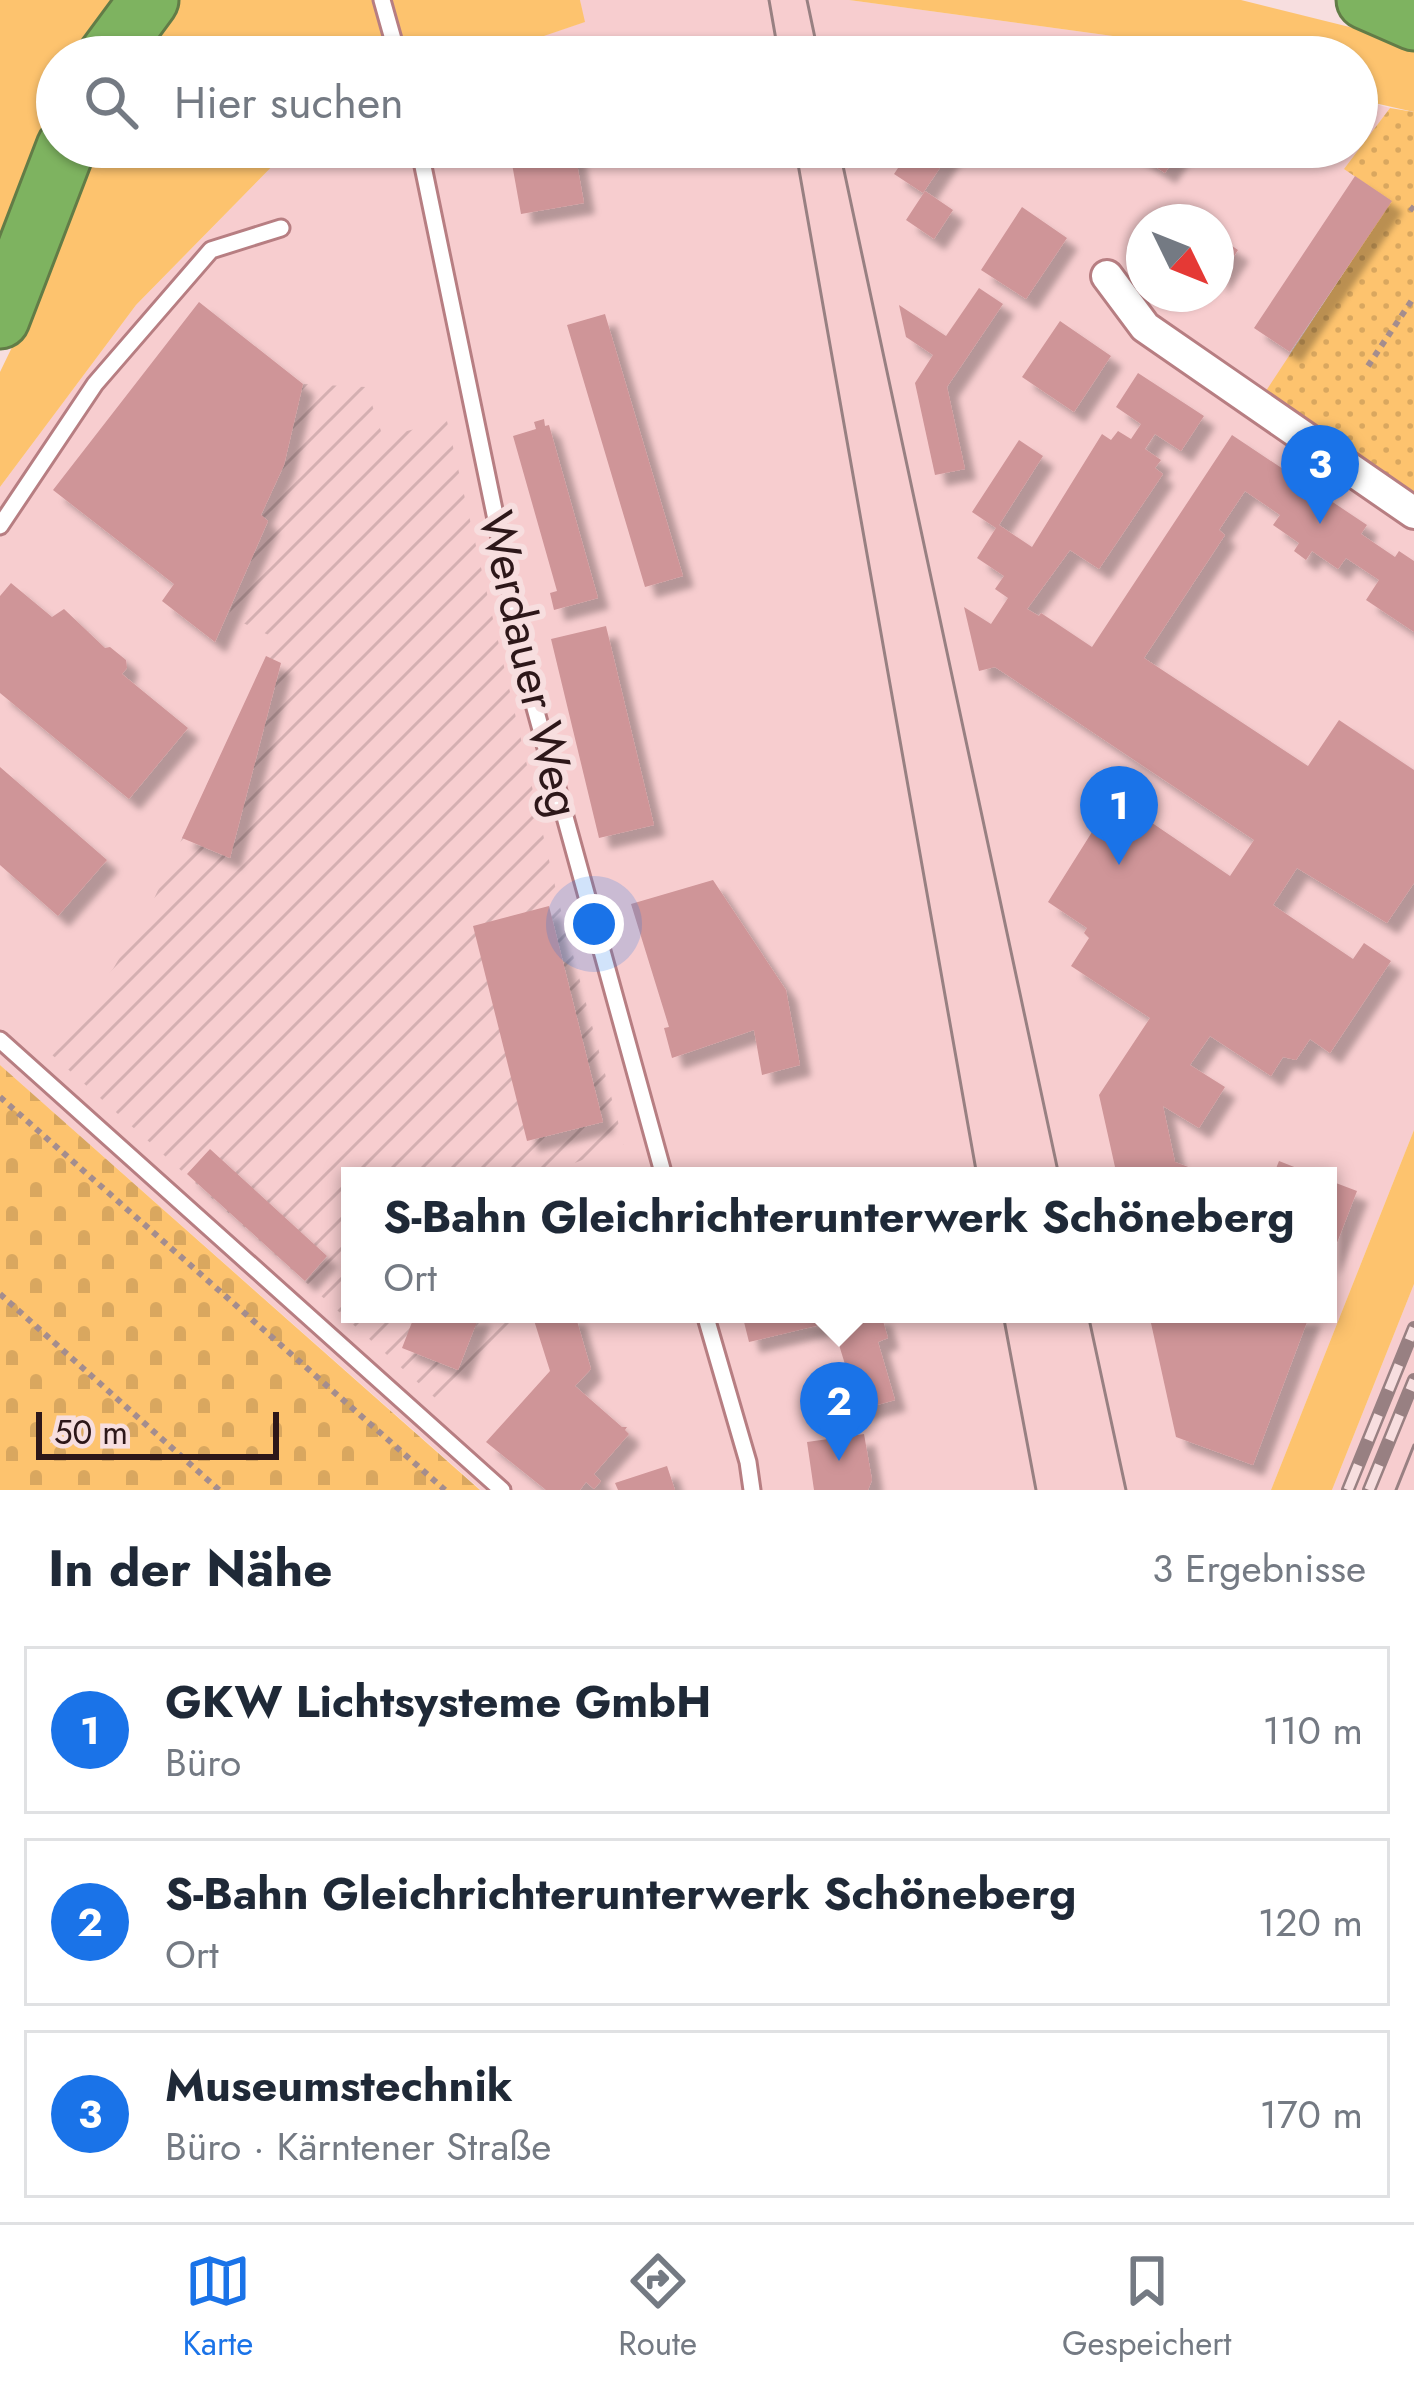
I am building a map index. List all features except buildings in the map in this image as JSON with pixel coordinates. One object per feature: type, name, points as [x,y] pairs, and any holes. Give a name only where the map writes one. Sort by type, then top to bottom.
[{"type":"highway","points":[[122,36],[148,0]]},
{"type":"highway","points":[[1366,0],[1414,21]]},
{"type":"highway","points":[[0,319],[58,168]]},
{"type":"street","points":[[1107,276],[1145,327],[1414,513]]},
{"type":"lane","points":[[382,0],[392,36]]},
{"type":"lane","name":"Werdauer Weg","points":[[423,168],[535,708],[662,1167]]},
{"type":"lane","points":[[0,526],[95,384],[211,250],[281,228]]},
{"type":"lane","points":[[0,1040],[502,1490]]},
{"type":"lane","points":[[708,1323],[752,1490]]},
{"type":"path","points":[[1368,366],[1414,297]]},
{"type":"path","points":[[0,1097],[445,1490]]},
{"type":"path","points":[[0,1294],[219,1490]]},
{"type":"shaded area","points":[[580,0],[849,0],[1113,36],[543,36],[584,22]]},
{"type":"shaded area","points":[[1378,105],[1390,108],[1378,124]]},
{"type":"shaded area","points":[[270,168],[1346,168],[1392,201],[1290,352],[1414,513],[1414,1130],[1271,1490],[481,1490],[0,1065],[0,487],[136,305]]},
{"type":"shaded area","points":[[303,384],[366,387],[383,437],[447,421],[559,903],[624,1144],[564,1167],[341,1167],[341,1314],[51,1054],[113,969],[153,901],[275,638],[228,616],[267,521],[261,515],[284,465]]},
{"type":"shaded area","points":[[1414,1284],[1414,1490],[1332,1490]]},
{"type":"shaded area","points":[[351,1323],[517,1323],[443,1405]]},
{"type":"green space","points":[[0,0],[115,0],[90,36],[36,36],[36,156],[0,261]]},
{"type":"green space","points":[[174,0],[580,0],[585,22],[544,36],[144,36]]},
{"type":"green space","points":[[849,0],[1241,0],[1414,43],[1414,112],[1378,104],[1378,36],[1113,36]]},
{"type":"green space","points":[[1390,108],[1414,112],[1414,513],[1258,403],[1391,201],[1344,169],[1378,168],[1378,124]]},
{"type":"green space","points":[[76,168],[270,168],[136,305],[0,487],[0,372]]},
{"type":"green space","points":[[0,1065],[480,1490],[0,1490]]},
{"type":"green space","points":[[1414,1130],[1414,1284],[1332,1490],[1271,1490]]},
{"type":"tram line","points":[[769,0],[775,36]]},
{"type":"tram line","points":[[807,0],[815,36]]},
{"type":"tram line","points":[[799,168],[975,1167]]},
{"type":"tram line","points":[[843,168],[1057,1167]]},
{"type":"tram line","points":[[1005,1323],[1036,1490]]},
{"type":"tram line","points":[[1090,1323],[1126,1490]]},
{"type":"tram line","points":[[1396,1490],[1414,1445]]},
{"type":"railway","points":[[1348,1490],[1414,1328]]},
{"type":"railway","points":[[1369,1490],[1414,1380]]},
{"type":"place","name":"Museumstechnik","points":[[1320,524]]},
{"type":"place","name":"GKW Lichtsysteme GmbH","points":[[1119,865]]},
{"type":"place","name":"S-Bahn Gleichrichterunterwerk Schöneberg","points":[[839,1461]]}]
